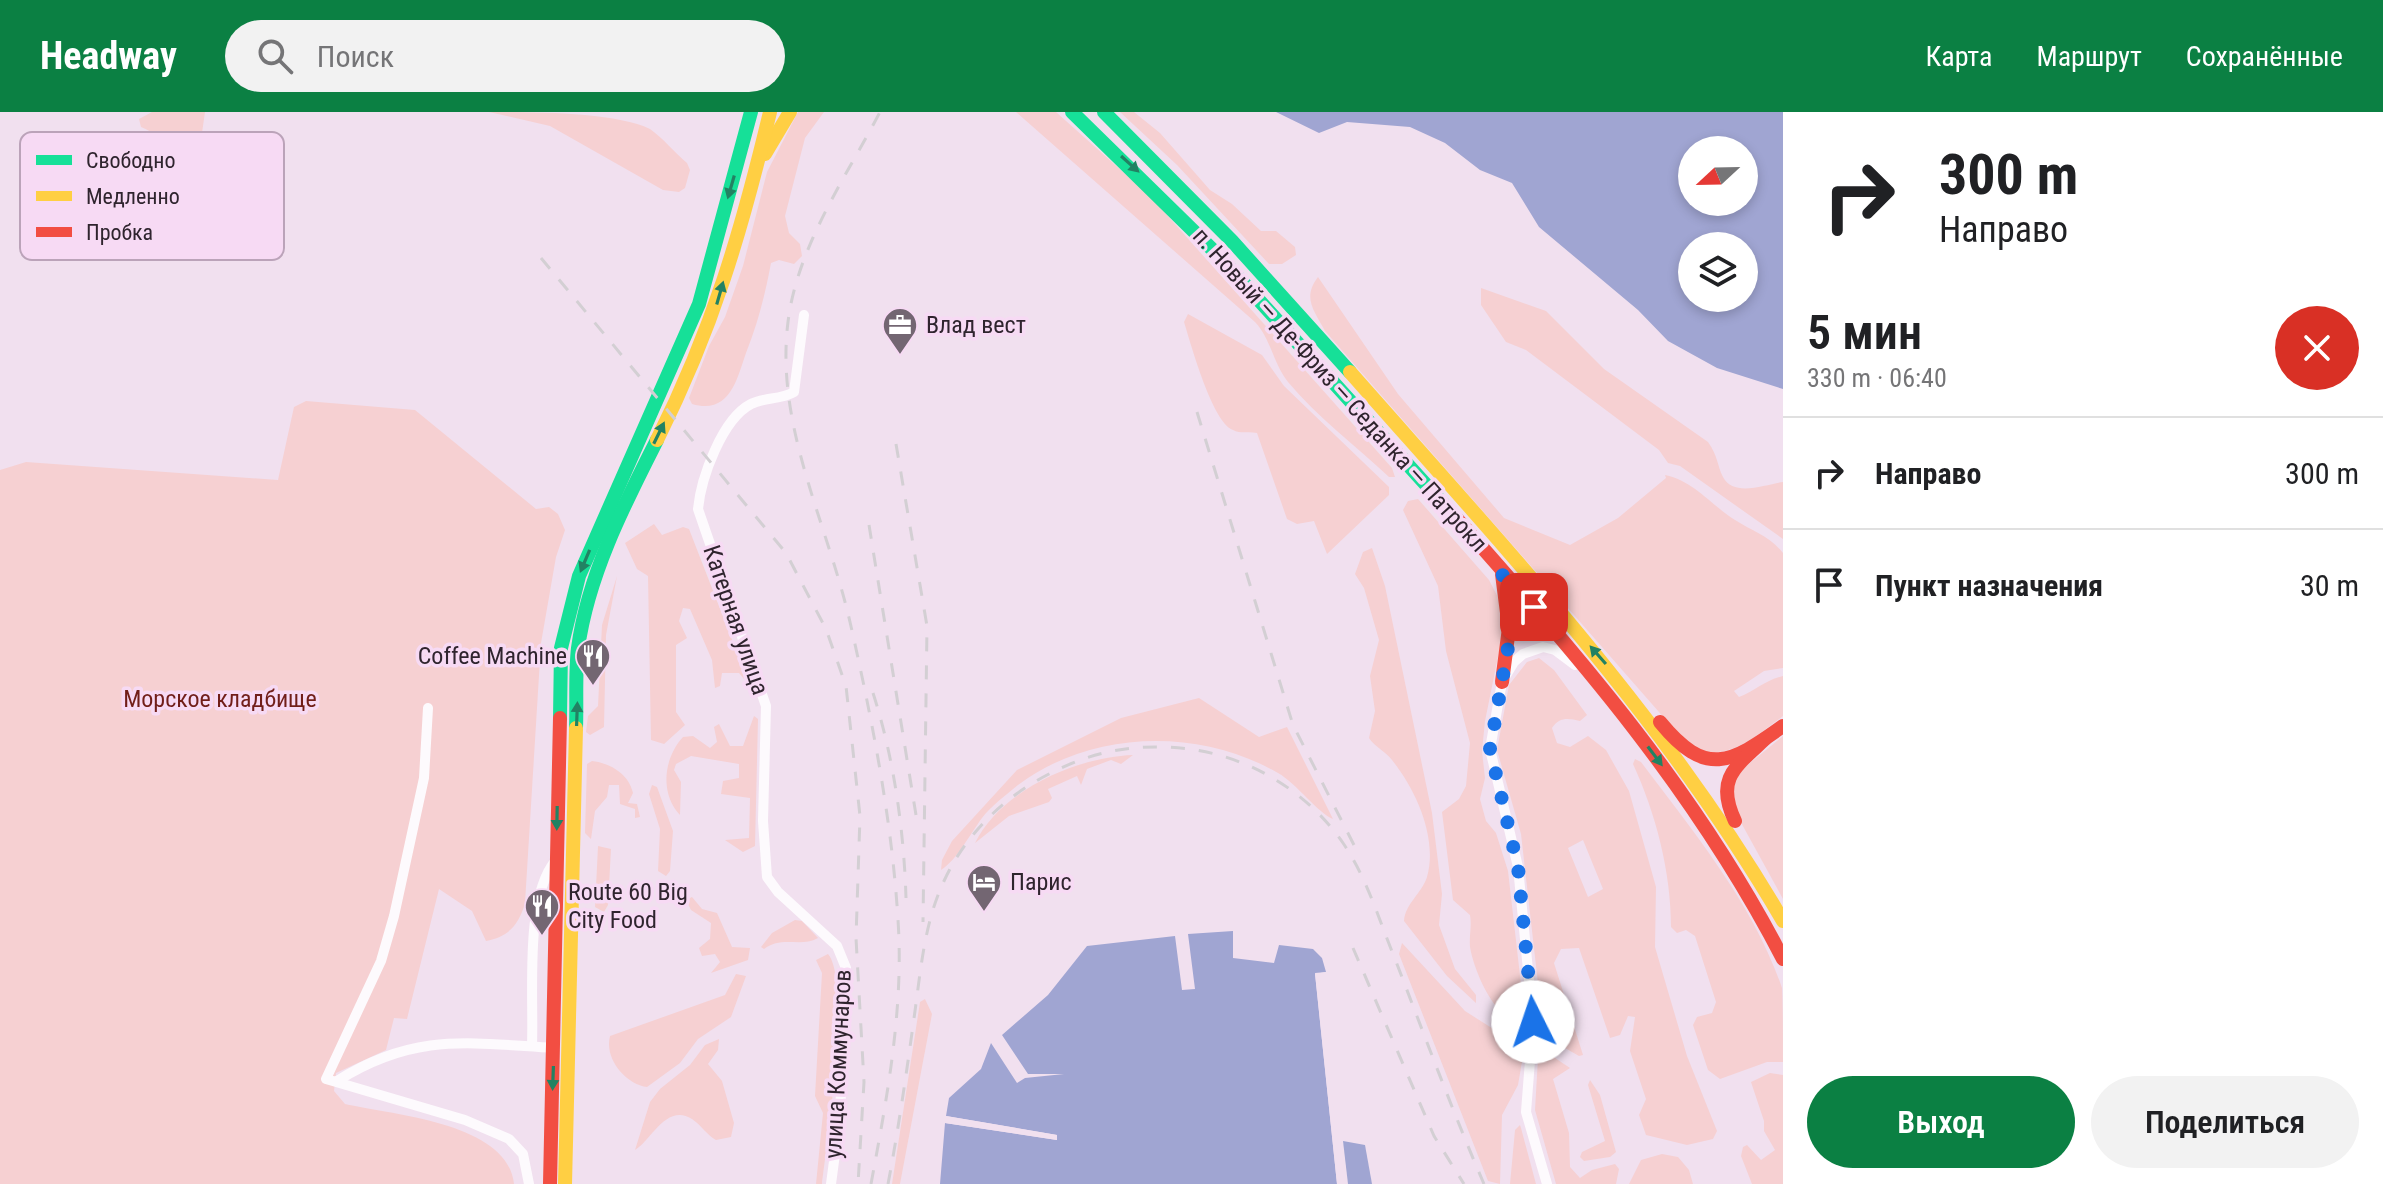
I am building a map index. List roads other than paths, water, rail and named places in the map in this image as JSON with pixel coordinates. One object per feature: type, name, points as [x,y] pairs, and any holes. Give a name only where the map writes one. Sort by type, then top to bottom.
[{"type":"main road","points":[[550,1184],[561,648],[579,576],[699,304],[751,112]]},
{"type":"main road","points":[[565,1184],[578,649],[584,612],[627,500],[715,312],[770,112]]},
{"type":"main road","points":[[756,171],[790,112]]},
{"type":"main road","name":"п. Новый — Де-Фриз — Седанка — Патрокл","points":[[1072,112],[1157,189],[1239,275],[1501,569],[1631,725],[1740,877],[1783,959]]},
{"type":"main road","name":"п. Новый — Де-Фриз — Седанка — Патрокл","points":[[1104,112],[1168,173],[1255,265],[1648,715],[1704,791],[1783,921]]},
{"type":"main road","points":[[1501,569],[1510,603],[1511,631],[1502,682]]},
{"type":"main road","points":[[1648,715],[1698,759],[1730,757],[1765,739]]},
{"type":"main road","points":[[1763,884],[1762,870],[1723,797],[1724,783],[1765,739],[1783,726]]},
{"type":"street","name":"Катерная улица","points":[[804,315],[794,392],[751,404],[734,417],[711,459],[700,490],[698,509],[766,706],[763,821],[767,877],[778,892],[837,946]]},
{"type":"street","points":[[1547,1184],[1526,1112],[1533,1022],[1518,867],[1490,749],[1502,682],[1523,654],[1543,647],[1555,650],[1570,658],[1619,718],[1631,725]]},
{"type":"street","points":[[428,708],[424,778],[394,916],[381,961],[326,1079],[465,1120],[509,1139],[523,1154],[529,1184]]},
{"type":"street","points":[[532,1045],[537,913],[543,880],[556,860]]},
{"type":"street","name":"улица Коммунаров","points":[[831,1184],[844,1044],[846,968],[837,946]]},
{"type":"street","points":[[337,1081],[382,1057],[437,1042],[554,1048]]},
{"type":"water","points":[[1276,112],[1783,112],[1783,389],[1717,368],[1668,341],[1638,310],[1539,227],[1512,183],[1480,170],[1445,143],[1410,127],[1347,122],[1319,133]]},
{"type":"water","points":[[1233,931],[1233,958],[1274,963],[1279,945],[1313,949],[1322,958],[1326,972],[1315,974],[1337,1184],[940,1184],[945,1123],[1057,1140],[1057,1135],[946,1116],[949,1098],[981,1069],[991,1043],[1017,1083],[1025,1078],[1064,1074],[1028,1074],[1002,1035],[1048,995],[1087,946],[1175,936],[1182,990],[1195,989],[1188,934]]},
{"type":"water","points":[[1343,1141],[1365,1145],[1372,1184],[1348,1184]]},
{"type":"railway","points":[[871,1184],[888,1086],[899,986],[895,882],[886,807],[866,695],[850,622],[796,436],[786,361],[788,322],[801,267],[825,213],[880,112]]},
{"type":"railway","points":[[541,258],[786,553],[826,629],[846,686],[860,816],[856,938],[864,1082],[858,1184]]},
{"type":"railway","points":[[1197,412],[1293,725],[1356,849]]},
{"type":"railway","points":[[896,444],[927,626],[923,922]]},
{"type":"railway","points":[[869,525],[916,815]]},
{"type":"railway","points":[[873,693],[897,795],[906,898]]},
{"type":"railway","points":[[888,1184],[932,912],[944,881],[963,848],[987,819],[1015,795],[1047,775],[1103,753],[1163,747],[1215,754],[1264,773],[1308,803],[1343,843],[1372,900],[1484,1184]]},
{"type":"railway","points":[[1353,948],[1434,1136],[1464,1184]]},
{"type":"place","name":"Влад вест","points":[[900,356]]},
{"type":"place","name":"Coffee Machine","points":[[593,687]]},
{"type":"place","name":"Парис","points":[[984,913]]},
{"type":"place","name":"Route 60 Big City Food","points":[[542,937]]},
{"type":"park label","name":"Морское кладбище","points":[[220,699]]}]
